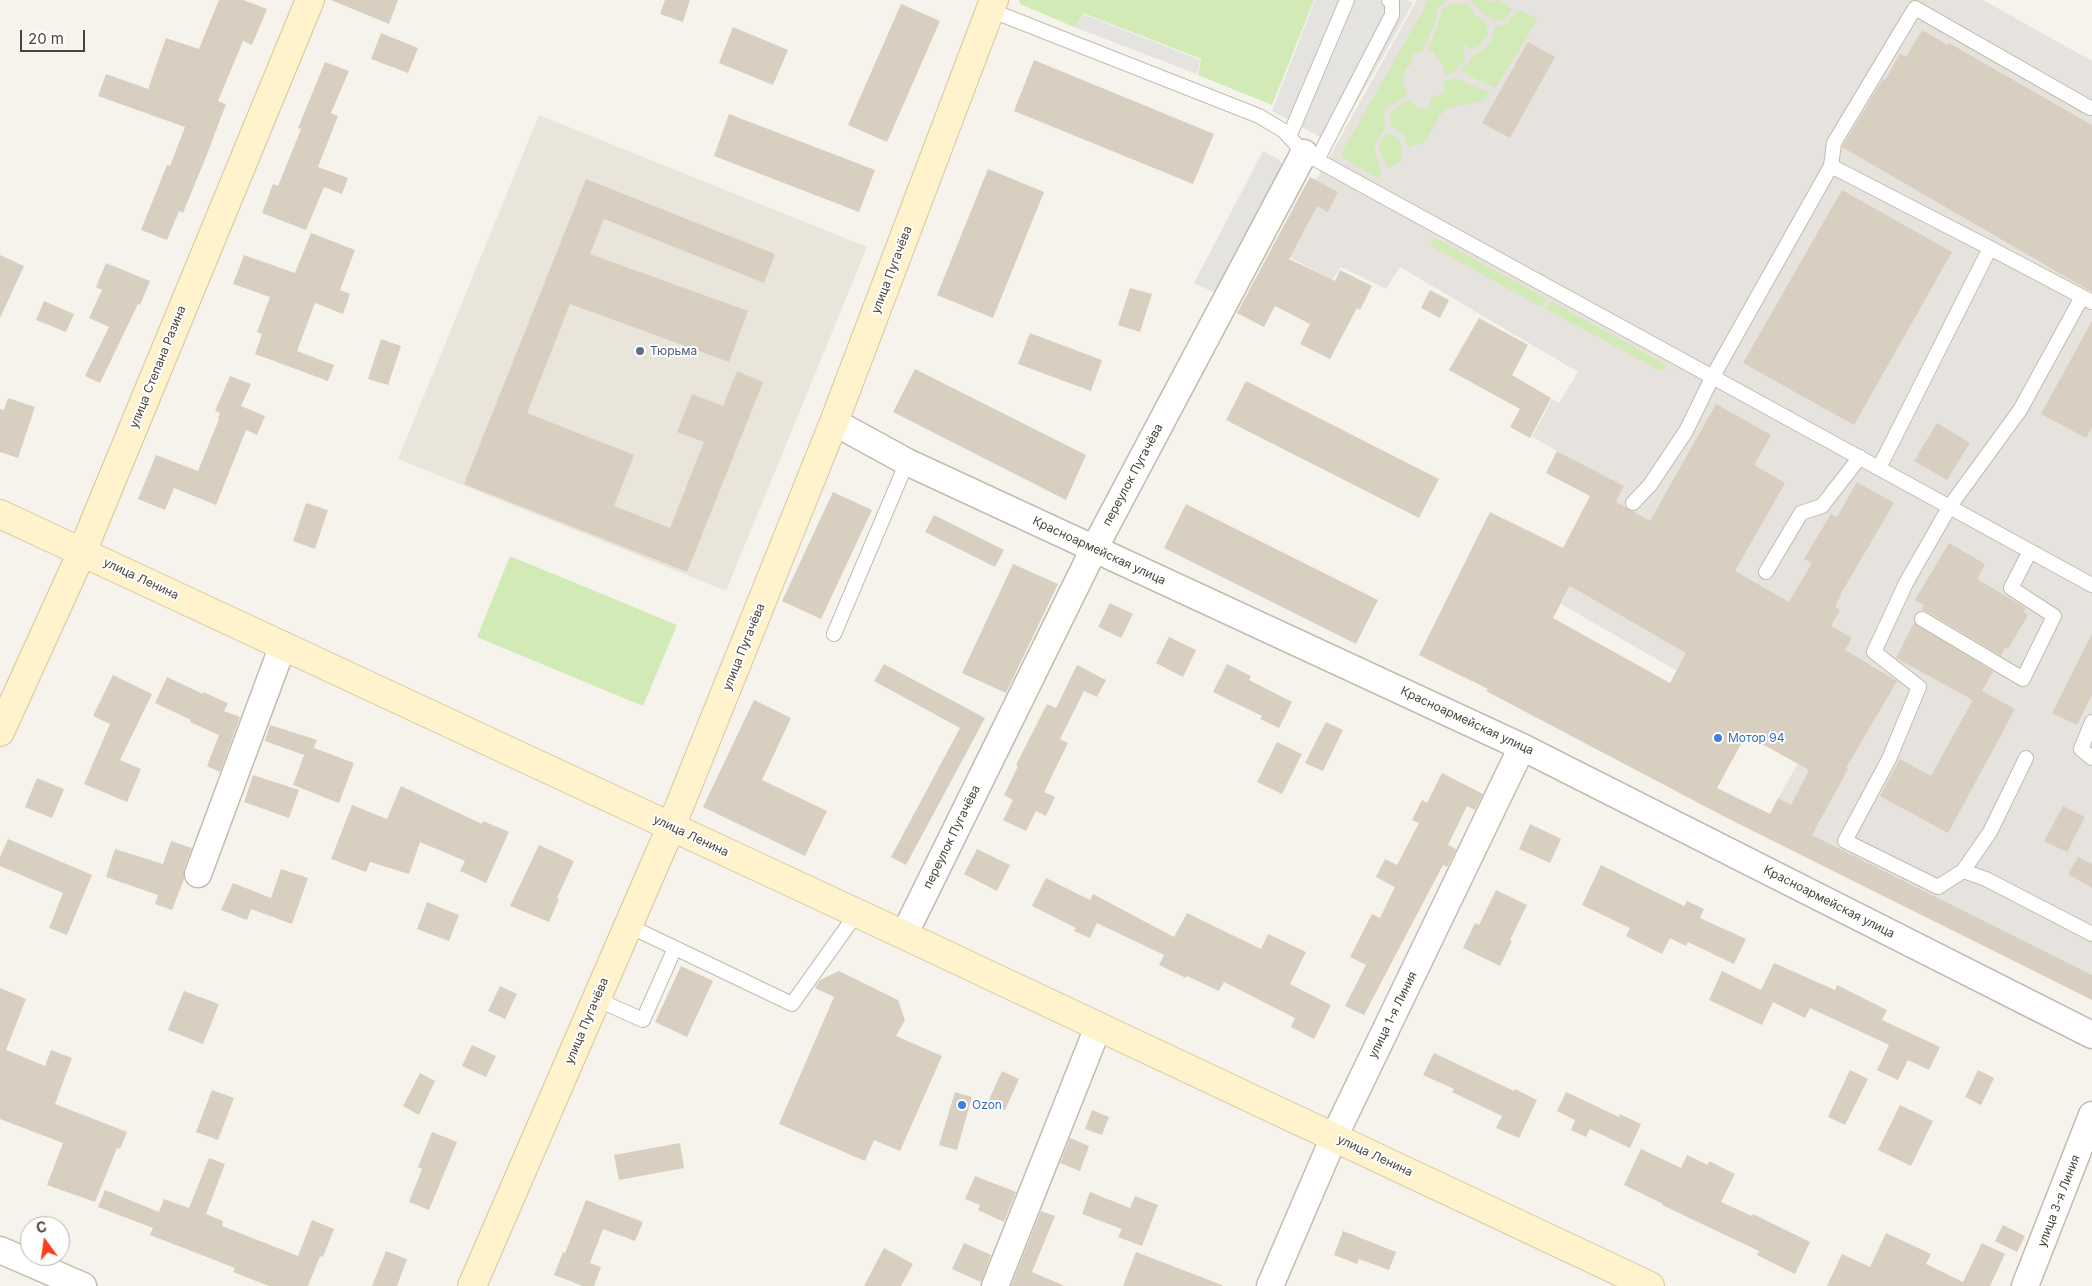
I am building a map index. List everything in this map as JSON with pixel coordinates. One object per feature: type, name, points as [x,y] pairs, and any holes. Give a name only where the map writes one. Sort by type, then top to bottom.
[{"type":"main road","name":"улица Степана Разина","points":[[0,732],[82,552],[310,0]]},
{"type":"main road","name":"улица Пугачёва","points":[[472,1286],[671,827],[834,422],[992,5]]},
{"type":"main road","name":"улица Ленина","points":[[0,514],[1334,1137],[1618,1279],[1650,1286]]},
{"type":"street","name":"переулок Пугачёва","points":[[904,935],[1094,549],[1303,150]]},
{"type":"street","name":"Красноармейская улица","points":[[834,422],[907,462],[1522,746],[2092,1035]]},
{"type":"street","points":[[198,874],[283,645]]},
{"type":"street","name":"улица 1-я Линия","points":[[1270,1286],[1334,1137],[1522,746]]},
{"type":"street","points":[[995,1286],[1098,1027]]},
{"type":"street","name":"улица 3-я Линия","points":[[2025,1286],[2092,1115]]},
{"type":"street","points":[[0,1250],[84,1286]]},
{"type":"lane","points":[[1303,150],[1347,0]]},
{"type":"lane","points":[[1303,150],[1392,15],[1392,2],[1389,0]]},
{"type":"lane","points":[[992,5],[1259,116],[1284,131],[1303,150],[2092,585]]},
{"type":"lane","points":[[1633,503],[1650,485],[1686,431],[1713,376],[1831,166],[1834,143],[1914,8],[2090,108]]},
{"type":"lane","points":[[1831,166],[2087,300],[2020,410],[1950,506],[1906,583],[1874,652],[1919,687],[1888,759],[1845,841],[1938,887],[1963,871],[1990,832],[2026,758]]},
{"type":"lane","points":[[1879,468],[1990,248]]},
{"type":"lane","points":[[1766,572],[1801,513],[1822,506],[1860,457]]},
{"type":"lane","points":[[834,634],[907,462]]},
{"type":"lane","points":[[1922,619],[2023,679],[2054,616],[2011,588],[2030,551]]},
{"type":"lane","points":[[2092,722],[2081,749],[2092,758]]},
{"type":"lane","points":[[1963,871],[1986,879],[2092,934]]},
{"type":"lane","points":[[628,926],[792,1004],[857,913]]},
{"type":"lane","points":[[596,999],[643,1020],[675,948]]},
{"type":"shaded area","points":[[1315,0],[1406,0],[1413,3],[1333,144],[1272,111]]},
{"type":"shaded area","points":[[1417,0],[1983,0],[2092,61],[2092,975],[1770,814],[1807,746],[1561,604],[1624,487],[1532,437],[1552,399],[1559,403],[1578,372],[1400,267],[1386,289],[1341,267],[1332,280],[1272,248],[1310,177],[1316,180],[1326,163]]},
{"type":"shaded area","points":[[1083,14],[1200,60],[1197,74],[1074,27]]},
{"type":"shaded area","points":[[539,115],[867,247],[726,591],[398,459]]},
{"type":"shaded area","points":[[1263,151],[1280,160],[1294,200],[1239,304],[1194,283]]},
{"type":"green space","points":[[1019,0],[1314,0],[1272,105],[1198,75],[1201,59],[1083,13],[1074,27],[1020,4]]},
{"type":"green space","points":[[1429,0],[1446,0],[1437,10],[1435,23],[1422,51],[1413,54],[1411,65],[1406,68],[1403,85],[1407,95],[1388,107],[1384,113],[1385,128],[1374,144],[1382,173],[1378,178],[1340,156]]},
{"type":"green space","points":[[1471,0],[1491,2],[1496,0],[1512,8],[1507,17],[1500,21],[1493,20],[1479,10]]},
{"type":"green space","points":[[1466,3],[1476,16],[1486,22],[1488,33],[1479,46],[1471,50],[1467,45],[1462,46],[1465,59],[1454,72],[1445,75],[1442,62],[1436,59],[1434,52],[1428,50],[1444,8],[1454,4]]},
{"type":"green space","points":[[1519,10],[1538,19],[1495,88],[1461,71],[1474,55],[1485,49],[1491,41],[1495,28],[1507,24]]},
{"type":"green space","points":[[1455,78],[1490,93],[1484,100],[1448,108],[1439,116],[1426,141],[1408,148],[1404,135],[1391,126],[1390,118],[1393,110],[1409,99],[1418,109],[1430,108],[1429,99],[1444,93],[1444,81]]},
{"type":"green space","points":[[1388,133],[1398,138],[1402,147],[1400,161],[1388,168],[1379,150],[1379,143]]},
{"type":"green space","points":[[1435,238],[1547,299],[1542,307],[1431,246]]},
{"type":"green space","points":[[1551,301],[1666,365],[1662,372],[1546,309]]},
{"type":"green space","points":[[510,556],[677,625],[643,706],[477,637]]},
{"type":"building","points":[[219,0],[243,0],[267,9],[252,45],[243,41],[218,101],[226,104],[206,157],[183,213],[179,211],[167,240],[141,230],[167,165],[170,166],[185,127],[98,96],[106,74],[148,89],[166,38],[199,49]]},
{"type":"building","points":[[331,0],[398,0],[389,24]]},
{"type":"building","points":[[665,0],[690,0],[683,22],[660,14]]},
{"type":"building","points":[[901,4],[940,21],[887,142],[848,125]]},
{"type":"building","points":[[733,27],[788,50],[773,85],[719,63]]},
{"type":"building","points":[[1922,30],[1948,45],[1949,43],[2092,125],[2092,292],[1842,147],[1900,54],[1906,57]]},
{"type":"building","points":[[381,33],[418,48],[408,73],[371,59]]},
{"type":"building","points":[[1528,42],[1555,57],[1510,138],[1482,123]]},
{"type":"building","points":[[1034,60],[1214,134],[1193,184],[1014,111]]},
{"type":"building","points":[[325,62],[349,71],[331,113],[338,116],[318,167],[348,178],[342,194],[324,187],[306,230],[262,213],[273,184],[278,186],[301,129],[298,128]]},
{"type":"building","points":[[729,114],[875,170],[859,212],[714,156]]},
{"type":"building","points":[[988,169],[1044,192],[993,318],[937,295]]},
{"type":"building","points":[[1310,177],[1338,192],[1328,212],[1317,206],[1289,259],[1335,281],[1340,270],[1372,286],[1360,310],[1357,308],[1330,359],[1300,344],[1310,324],[1275,306],[1264,327],[1237,313]]},
{"type":"building","points":[[586,179],[775,254],[764,283],[604,219],[590,254],[748,311],[729,362],[570,304],[527,413],[634,455],[614,506],[670,528],[704,442],[677,432],[692,394],[723,406],[737,371],[763,382],[687,572],[464,484]]},
{"type":"building","points":[[1842,190],[1952,252],[1854,425],[1743,363]]},
{"type":"building","points":[[311,233],[355,250],[340,290],[350,294],[343,314],[315,303],[297,351],[334,365],[328,381],[255,354],[262,334],[257,332],[270,297],[233,284],[244,255],[295,273]]},
{"type":"building","points":[[0,255],[24,266],[0,318]]},
{"type":"building","points":[[106,263],[150,281],[140,305],[138,304],[100,383],[85,376],[109,327],[89,318],[102,290],[96,287]]},
{"type":"building","points":[[1130,288],[1152,294],[1140,332],[1118,325]]},
{"type":"building","points":[[1430,290],[1449,300],[1440,318],[1421,308]]},
{"type":"building","points":[[44,301],[74,314],[66,332],[36,320]]},
{"type":"building","points":[[1479,318],[1528,345],[1512,375],[1551,398],[1530,438],[1510,427],[1520,409],[1449,370]]},
{"type":"building","points":[[2092,321],[2092,427],[2086,438],[2041,414]]},
{"type":"building","points":[[1030,333],[1102,360],[1091,391],[1018,364]]},
{"type":"building","points":[[381,339],[401,346],[388,385],[368,379]]},
{"type":"building","points":[[915,369],[1086,455],[1066,500],[893,412]]},
{"type":"building","points":[[230,376],[251,384],[241,406],[265,416],[257,435],[246,430],[216,505],[174,488],[165,510],[138,499],[156,455],[198,471],[219,419],[220,413],[215,411]]},
{"type":"building","points":[[1246,381],[1439,479],[1419,518],[1226,420]]},
{"type":"building","points":[[8,398],[35,407],[18,458],[0,452],[0,409],[4,410]]},
{"type":"building","points":[[1716,404],[1771,435],[1754,465],[1785,483],[1735,571],[1789,602],[1812,563],[1804,559],[1831,514],[1837,517],[1857,482],[1894,503],[1843,590],[1835,607],[1840,610],[1831,626],[1852,638],[1845,650],[1897,681],[1846,768],[1848,769],[1812,835],[2092,975],[2092,1000],[1727,818],[1486,691],[1488,689],[1419,655],[1490,512],[1563,548],[1590,496],[1546,473],[1557,451],[1624,486],[1616,502],[1650,521]],"holes":[[[1570,586],[1686,653],[1670,683],[1553,618]],[[1746,735],[1809,770],[1791,805],[1778,798],[1770,814],[1717,788]]]},
{"type":"building","points":[[1937,423],[1970,443],[1947,480],[1914,461]]},
{"type":"building","points":[[833,492],[872,510],[821,619],[782,601]]},
{"type":"building","points":[[306,503],[328,510],[315,549],[293,541]]},
{"type":"building","points":[[1186,504],[1378,600],[1356,644],[1164,548]]},
{"type":"building","points":[[934,515],[1004,550],[995,567],[925,532]]},
{"type":"building","points":[[1949,543],[1985,564],[1977,579],[2026,608],[2024,612],[2028,615],[2008,649],[2005,647],[2001,656],[1926,611],[1921,610],[1924,605],[1915,600]]},
{"type":"building","points":[[1013,564],[1058,584],[1006,693],[962,673]]},
{"type":"building","points":[[1110,603],[1133,614],[1121,638],[1098,627]]},
{"type":"building","points":[[1914,623],[1993,671],[1982,691],[2015,709],[1948,833],[1880,796],[1900,759],[1931,776],[1973,700],[1896,658]]},
{"type":"building","points":[[2092,634],[2092,695],[2077,725],[2052,713]]},
{"type":"building","points":[[1169,637],[1196,650],[1183,677],[1156,663]]},
{"type":"building","points":[[884,664],[985,718],[906,865],[891,857],[960,728],[874,681]]},
{"type":"building","points":[[1227,664],[1251,676],[1249,680],[1292,702],[1279,728],[1260,719],[1262,716],[1213,692]]},
{"type":"building","points":[[1077,665],[1106,680],[1097,697],[1084,691],[1060,739],[1068,743],[1044,792],[1055,797],[1046,816],[1036,811],[1026,831],[1003,820],[1013,800],[1004,795],[1018,766],[1016,765],[1047,704],[1056,708]]},
{"type":"building","points":[[113,675],[152,694],[120,760],[141,769],[127,802],[84,784],[110,724],[93,716]]},
{"type":"building","points":[[167,677],[203,694],[203,692],[228,703],[224,711],[240,717],[220,772],[207,766],[219,735],[155,703]]},
{"type":"building","points":[[754,700],[791,718],[762,780],[827,811],[805,856],[703,807]]},
{"type":"building","points":[[1326,722],[1343,730],[1323,771],[1305,763]]},
{"type":"building","points":[[270,725],[317,740],[314,748],[354,763],[339,803],[293,785],[304,755],[265,741]]},
{"type":"building","points":[[1277,742],[1302,754],[1282,794],[1257,782]]},
{"type":"building","points":[[1442,773],[1483,794],[1475,810],[1467,806],[1448,845],[1456,849],[1455,852],[1447,867],[1443,865],[1364,1015],[1345,1006],[1366,965],[1350,957],[1372,914],[1380,918],[1395,887],[1376,877],[1385,859],[1397,865],[1419,823],[1412,820],[1422,800],[1427,803]]},
{"type":"building","points":[[253,775],[299,790],[289,818],[244,802]]},
{"type":"building","points":[[37,778],[64,789],[52,818],[25,807]]},
{"type":"building","points":[[401,786],[482,824],[483,821],[509,832],[486,883],[460,871],[465,861],[420,842],[409,874],[370,862],[366,872],[331,859],[352,805],[387,819]]},
{"type":"building","points":[[2063,806],[2085,817],[2067,852],[2044,841]]},
{"type":"building","points":[[1530,824],[1561,839],[1550,863],[1519,849]]},
{"type":"building","points":[[8,839],[92,875],[67,935],[49,928],[63,893],[0,866],[0,857]]},
{"type":"building","points":[[171,841],[192,848],[184,869],[184,879],[172,910],[155,904],[158,895],[106,877],[115,849],[163,864]]},
{"type":"building","points":[[539,845],[574,861],[557,898],[559,899],[549,922],[510,906]]},
{"type":"building","points":[[977,849],[1010,865],[997,891],[964,874]]},
{"type":"building","points":[[2078,857],[2092,864],[2092,888],[2068,874]]},
{"type":"building","points":[[1601,865],[1684,906],[1687,901],[1704,909],[1700,918],[1746,939],[1734,964],[1688,942],[1686,946],[1670,938],[1662,954],[1626,936],[1630,928],[1582,905]]},
{"type":"building","points":[[281,869],[308,878],[292,924],[251,909],[247,920],[221,910],[233,883],[271,898]]},
{"type":"building","points":[[1046,878],[1090,900],[1093,894],[1174,937],[1187,913],[1261,949],[1268,934],[1306,952],[1290,984],[1331,1005],[1314,1039],[1291,1027],[1295,1018],[1224,982],[1219,991],[1187,976],[1186,978],[1159,965],[1164,955],[1097,923],[1090,938],[1074,931],[1076,928],[1032,906]]},
{"type":"building","points":[[1496,890],[1527,905],[1500,966],[1463,948],[1475,923],[1479,925]]},
{"type":"building","points":[[427,902],[459,915],[449,941],[417,929]]},
{"type":"building","points":[[1774,963],[1835,990],[1837,985],[1887,1010],[1882,1020],[1940,1047],[1929,1070],[1908,1060],[1898,1080],[1877,1070],[1889,1045],[1810,1008],[1805,1018],[1773,1002],[1762,1025],[1709,1000],[1722,971],[1761,990]]},
{"type":"building","points":[[681,966],[713,981],[687,1037],[655,1022]]},
{"type":"building","points":[[839,971],[898,1000],[905,1020],[896,1036],[942,1056],[900,1151],[874,1140],[865,1161],[779,1124],[834,997],[815,988],[820,980]]},
{"type":"building","points":[[500,986],[517,994],[505,1019],[488,1011]]},
{"type":"building","points":[[0,988],[26,999],[6,1050],[45,1066],[51,1050],[72,1058],[55,1104],[127,1132],[120,1149],[117,1148],[95,1202],[47,1185],[63,1143],[0,1119]]},
{"type":"building","points":[[184,991],[219,1004],[203,1044],[168,1030]]},
{"type":"building","points":[[472,1045],[496,1056],[486,1077],[462,1066]]},
{"type":"building","points":[[1434,1053],[1537,1100],[1519,1138],[1496,1128],[1502,1116],[1452,1092],[1454,1089],[1423,1075]]},
{"type":"building","points":[[1850,1070],[1868,1079],[1845,1125],[1828,1117]]},
{"type":"building","points":[[1978,1070],[1994,1078],[1981,1105],[1965,1097]]},
{"type":"building","points":[[1002,1071],[1019,1079],[1005,1110],[988,1102]]},
{"type":"building","points":[[420,1073],[435,1081],[419,1115],[403,1106]]},
{"type":"building","points":[[212,1090],[234,1098],[218,1140],[196,1132]]},
{"type":"building","points":[[955,1092],[972,1097],[957,1150],[939,1145]]},
{"type":"building","points":[[1566,1092],[1619,1117],[1620,1114],[1641,1124],[1630,1148],[1590,1129],[1586,1137],[1571,1130],[1575,1120],[1557,1111]]},
{"type":"building","points":[[1900,1105],[1933,1121],[1911,1166],[1878,1150]]},
{"type":"building","points":[[1092,1110],[1109,1117],[1102,1135],[1085,1129]]},
{"type":"building","points":[[432,1132],[457,1142],[429,1210],[409,1202],[422,1169],[418,1167]]},
{"type":"building","points":[[1070,1138],[1089,1146],[1080,1171],[1060,1163]]},
{"type":"building","points":[[680,1143],[684,1168],[619,1180],[614,1155]]},
{"type":"building","points":[[1641,1149],[1681,1168],[1687,1155],[1708,1165],[1709,1161],[1735,1174],[1721,1202],[1752,1216],[1753,1214],[1810,1242],[1795,1274],[1757,1255],[1759,1251],[1624,1185]]},
{"type":"building","points":[[209,1158],[225,1164],[206,1214],[223,1221],[222,1226],[298,1256],[312,1220],[334,1229],[323,1257],[320,1256],[308,1286],[269,1286],[233,1272],[235,1268],[150,1235],[153,1228],[98,1207],[105,1190],[159,1212],[164,1199],[189,1208]]},
{"type":"building","points":[[975,1176],[1016,1192],[1004,1222],[978,1210],[980,1205],[965,1199]]},
{"type":"building","points":[[1090,1192],[1130,1208],[1135,1196],[1158,1205],[1142,1246],[1118,1237],[1122,1229],[1082,1214]]},
{"type":"building","points":[[586,1200],[643,1222],[635,1241],[603,1229],[590,1263],[601,1267],[594,1286],[583,1286],[554,1275]]},
{"type":"building","points":[[1041,1211],[1055,1216],[1032,1272],[1065,1286],[1011,1286]]},
{"type":"building","points":[[2003,1225],[2025,1236],[2017,1252],[1995,1241]]},
{"type":"building","points":[[1343,1231],[1396,1252],[1389,1270],[1359,1259],[1357,1264],[1334,1255]]},
{"type":"building","points":[[1886,1233],[1931,1254],[1926,1264],[1963,1282],[1982,1243],[2005,1254],[1990,1286],[1827,1286],[1842,1254],[1870,1267]]},
{"type":"building","points":[[964,1243],[991,1255],[981,1282],[952,1269]]},
{"type":"building","points":[[884,1248],[913,1264],[901,1286],[864,1286]]},
{"type":"building","points":[[386,1251],[407,1259],[397,1286],[372,1286]]},
{"type":"building","points":[[1136,1252],[1222,1285],[1222,1286],[1123,1286]]},
{"type":"place","name":"Тюрьма","points":[[640,351]]},
{"type":"place","name":"Мотор 94","points":[[1718,738]]},
{"type":"place","name":"Ozon","points":[[962,1105]]}]
